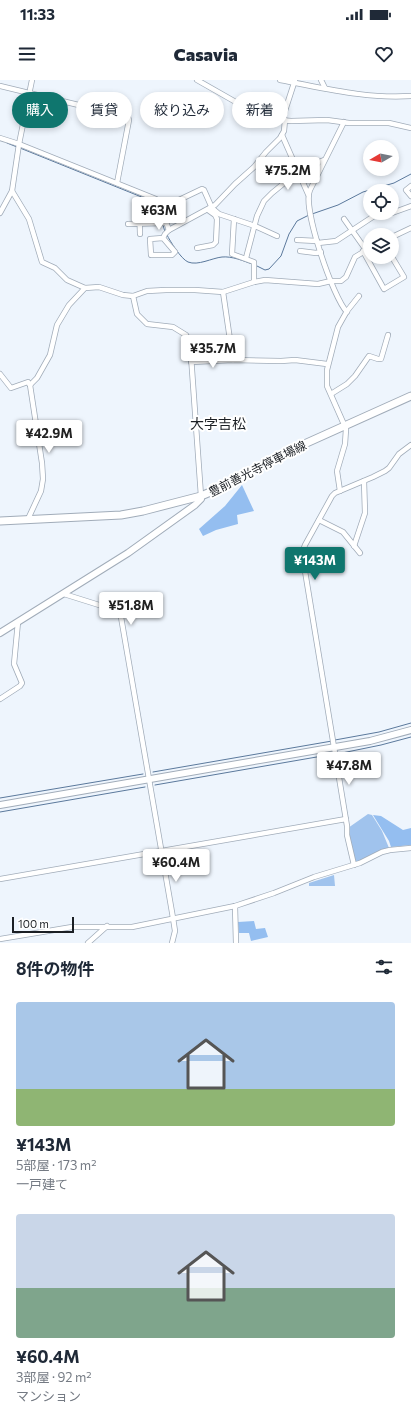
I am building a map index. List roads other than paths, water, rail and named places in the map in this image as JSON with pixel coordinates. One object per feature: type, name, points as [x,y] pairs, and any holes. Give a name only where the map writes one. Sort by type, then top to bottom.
[{"type":"main road","name":"豊前善光寺停車場線","points":[[0,521],[132,514],[201,496],[216,490],[263,464],[344,425],[411,396]]},
{"type":"street","points":[[30,92],[32,80]]},
{"type":"street","points":[[197,80],[232,100]]},
{"type":"street","points":[[280,80],[295,81],[345,92],[374,96],[411,96]]},
{"type":"street","points":[[321,80],[325,88]]},
{"type":"street","points":[[288,104],[295,81]]},
{"type":"street","points":[[0,86],[22,92]]},
{"type":"street","points":[[68,103],[128,118],[129,120],[117,183]]},
{"type":"street","points":[[288,120],[389,123],[411,128]]},
{"type":"street","points":[[308,194],[344,122]]},
{"type":"street","points":[[0,213],[12,191],[23,128]]},
{"type":"street","points":[[282,128],[282,135],[308,194],[309,210],[331,281],[347,312]]},
{"type":"street","points":[[163,238],[164,234],[169,230],[210,209],[254,167],[282,135]]},
{"type":"street","points":[[0,138],[19,144],[156,199],[169,230]]},
{"type":"street","points":[[246,258],[257,216],[264,201],[299,171],[305,167],[324,160]]},
{"type":"street","points":[[411,186],[406,190],[411,196]]},
{"type":"street","points":[[160,208],[202,189],[204,190],[210,209],[217,219],[216,242],[213,245],[197,248]]},
{"type":"street","points":[[12,191],[29,219],[42,262],[55,268],[67,280],[85,288],[99,287],[123,295],[133,296],[147,291],[166,290],[223,292],[254,282],[269,280],[318,284],[331,281],[341,282],[345,279],[353,260],[357,255],[363,252]]},
{"type":"street","points":[[139,204],[140,234]]},
{"type":"street","points":[[399,210],[411,206]]},
{"type":"street","points":[[210,209],[219,214],[255,226],[277,236]]},
{"type":"street","points":[[234,219],[232,254],[254,262],[254,282]]},
{"type":"street","points":[[344,219],[363,246]]},
{"type":"street","points":[[297,240],[318,242],[336,241],[368,220]]},
{"type":"street","points":[[128,224],[139,225],[166,223]]},
{"type":"street","points":[[399,234],[411,228]]},
{"type":"street","points":[[163,238],[175,252],[172,255],[151,255],[150,240],[163,238]]},
{"type":"street","points":[[306,240],[303,251],[316,253],[321,252]]},
{"type":"street","points":[[372,264],[384,289],[404,277],[396,264]]},
{"type":"street","points":[[30,385],[37,378],[50,355],[57,325],[69,305],[85,288]]},
{"type":"street","points":[[223,292],[233,360]]},
{"type":"street","points":[[0,634],[138,546],[195,505],[201,499],[190,344],[188,337],[184,333],[170,326],[147,324],[137,314],[133,296]]},
{"type":"street","points":[[340,490],[337,471],[346,438],[346,429],[330,394],[326,380],[327,364],[338,327],[359,296]]},
{"type":"street","points":[[330,394],[347,384],[355,376],[369,356],[380,359],[388,335]]},
{"type":"street","points":[[191,362],[295,360],[327,364]]},
{"type":"street","points":[[0,374],[12,388],[28,382],[30,385]]},
{"type":"street","points":[[28,519],[41,491],[42,479],[42,463],[30,385]]},
{"type":"street","points":[[354,865],[347,835],[346,818],[302,556],[303,547],[332,496],[340,490],[385,471],[399,454],[411,445]]},
{"type":"street","points":[[354,546],[365,513],[364,481]]},
{"type":"street","points":[[319,520],[343,532],[360,553]]},
{"type":"street","points":[[64,594],[115,610],[119,612],[121,617],[173,918],[175,931],[172,943]]},
{"type":"street","points":[[0,699],[20,686],[22,683],[14,664],[18,622]]},
{"type":"street","points":[[0,805],[370,741],[411,730]]},
{"type":"street","points":[[0,880],[346,818]]},
{"type":"street","points":[[0,939],[72,927],[132,927],[235,906],[274,893],[314,877],[354,865],[390,850],[411,848]]},
{"type":"street","points":[[235,906],[236,943]]},
{"type":"street","points":[[88,943],[107,926]]},
{"type":"waterway","points":[[7,143],[17,147]]},
{"type":"waterway","points":[[20,148],[154,202],[162,220]]},
{"type":"waterway","points":[[312,214],[338,205],[363,192],[394,183],[411,174]]},
{"type":"waterway","points":[[255,265],[265,270],[269,269],[281,256],[289,234],[297,221],[309,215]]},
{"type":"waterway","points":[[163,225],[165,232]]},
{"type":"waterway","points":[[167,235],[179,254],[188,262],[196,263],[230,257],[252,264]]},
{"type":"waterway","points":[[335,740],[379,732],[411,723]]},
{"type":"waterway","points":[[337,754],[411,737]]},
{"type":"waterway","points":[[153,772],[332,741]]},
{"type":"waterway","points":[[155,785],[334,754]]},
{"type":"waterway","points":[[0,798],[143,774]]},
{"type":"waterway","points":[[0,812],[145,787]]},
{"type":"district","name":"大字吉松","points":[[218,423]]}]
